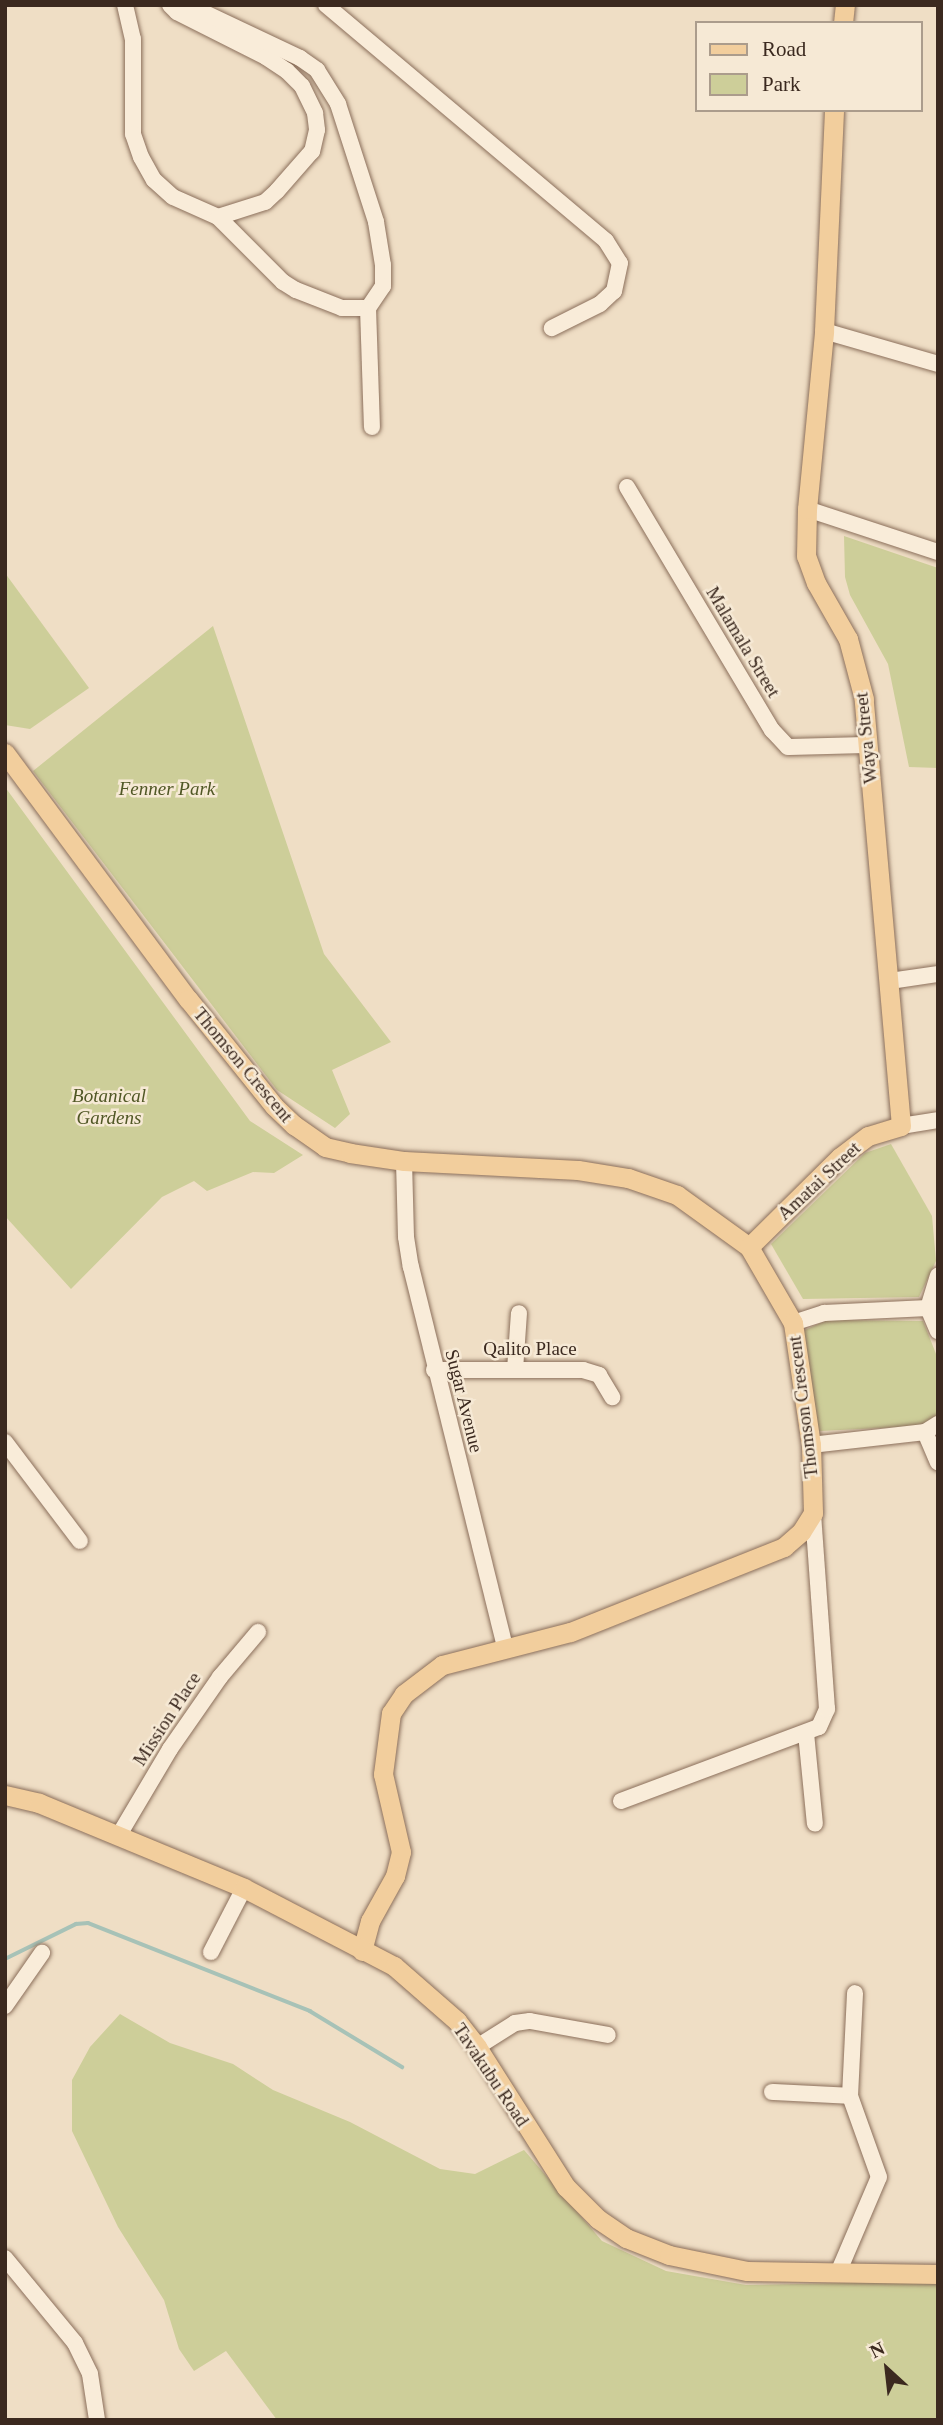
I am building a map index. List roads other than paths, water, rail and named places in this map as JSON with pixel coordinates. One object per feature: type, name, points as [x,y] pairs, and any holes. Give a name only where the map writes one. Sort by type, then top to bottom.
[{"type":"main road","name":"Waya Street","points":[[834,112],[824,331],[807,509],[806,556],[816,583],[848,639],[864,699],[901,1126]]},
{"type":"main road","name":"Thomson Crescent","points":[[5,753],[188,999],[274,1106],[293,1125],[326,1147],[404,1161],[578,1170],[628,1178],[677,1195],[749,1247],[793,1323],[811,1445],[813,1513]]},
{"type":"main road","name":"Amatai Street","points":[[749,1247],[840,1157],[868,1136],[901,1126]]},
{"type":"main road","points":[[362,1951],[370,1921],[394,1877],[401,1852],[383,1774],[391,1713],[404,1694],[442,1665],[570,1632],[784,1547],[801,1532],[813,1513]]},
{"type":"main road","name":"Tavakubu Road","points":[[5,1795],[39,1803],[244,1888],[394,1966],[457,2021],[477,2047],[566,2187],[598,2219],[626,2238],[669,2256],[747,2271],[938,2274]]},
{"type":"street","points":[[125,5],[134,49],[133,134],[141,157],[154,180],[173,197],[218,216],[283,282],[296,290],[342,308],[368,308]]},
{"type":"street","points":[[170,5],[177,12],[266,57],[287,71],[302,86],[315,113],[317,130],[312,151],[277,191],[265,202],[218,216]]},
{"type":"street","points":[[188,5],[283,47],[317,70],[328,84],[376,222],[383,286],[368,308],[372,427]]},
{"type":"street","points":[[326,5],[606,240],[620,264],[614,291],[600,304],[552,328]]},
{"type":"street","points":[[824,331],[938,364]]},
{"type":"street","name":"Malamala Street","points":[[627,487],[772,730],[788,747],[867,745]]},
{"type":"street","points":[[807,509],[938,552]]},
{"type":"street","points":[[890,981],[938,974]]},
{"type":"street","name":"Amatai Street","points":[[901,1126],[938,1120]]},
{"type":"street","name":"Sugar Avenue","points":[[404,1161],[406,1237],[434,1370],[505,1647]]},
{"type":"street","points":[[938,1276],[928,1308],[938,1331]]},
{"type":"street","points":[[793,1323],[824,1313],[928,1308]]},
{"type":"street","points":[[514,1370],[519,1313]]},
{"type":"street","name":"Qalito Place","points":[[434,1370],[593,1372],[605,1382],[612,1397]]},
{"type":"street","points":[[811,1445],[931,1428],[938,1462]]},
{"type":"street","points":[[5,1442],[80,1541]]},
{"type":"street","points":[[621,1801],[819,1727],[827,1709],[813,1513]]},
{"type":"street","name":"Mission Place","points":[[119,1835],[170,1749],[220,1677],[258,1632]]},
{"type":"street","points":[[806,1733],[815,1825]]},
{"type":"street","points":[[211,1952],[244,1888]]},
{"type":"street","points":[[5,2006],[42,1953]]},
{"type":"street","points":[[838,2273],[879,2177],[850,2096],[855,1993]]},
{"type":"street","points":[[477,2047],[514,2022],[530,2021],[608,2035]]},
{"type":"street","points":[[772,2092],[850,2096]]},
{"type":"street","points":[[5,2258],[75,2343],[90,2374],[97,2406],[97,2420]]},
{"type":"waterway","points":[[5,1959],[76,1924],[88,1923],[310,2011],[402,2067]]},
{"type":"park label","name":"Fenner Park","points":[[167,789]]},
{"type":"park label","name":"Botanical Gardens","points":[[109,1107]]}]
